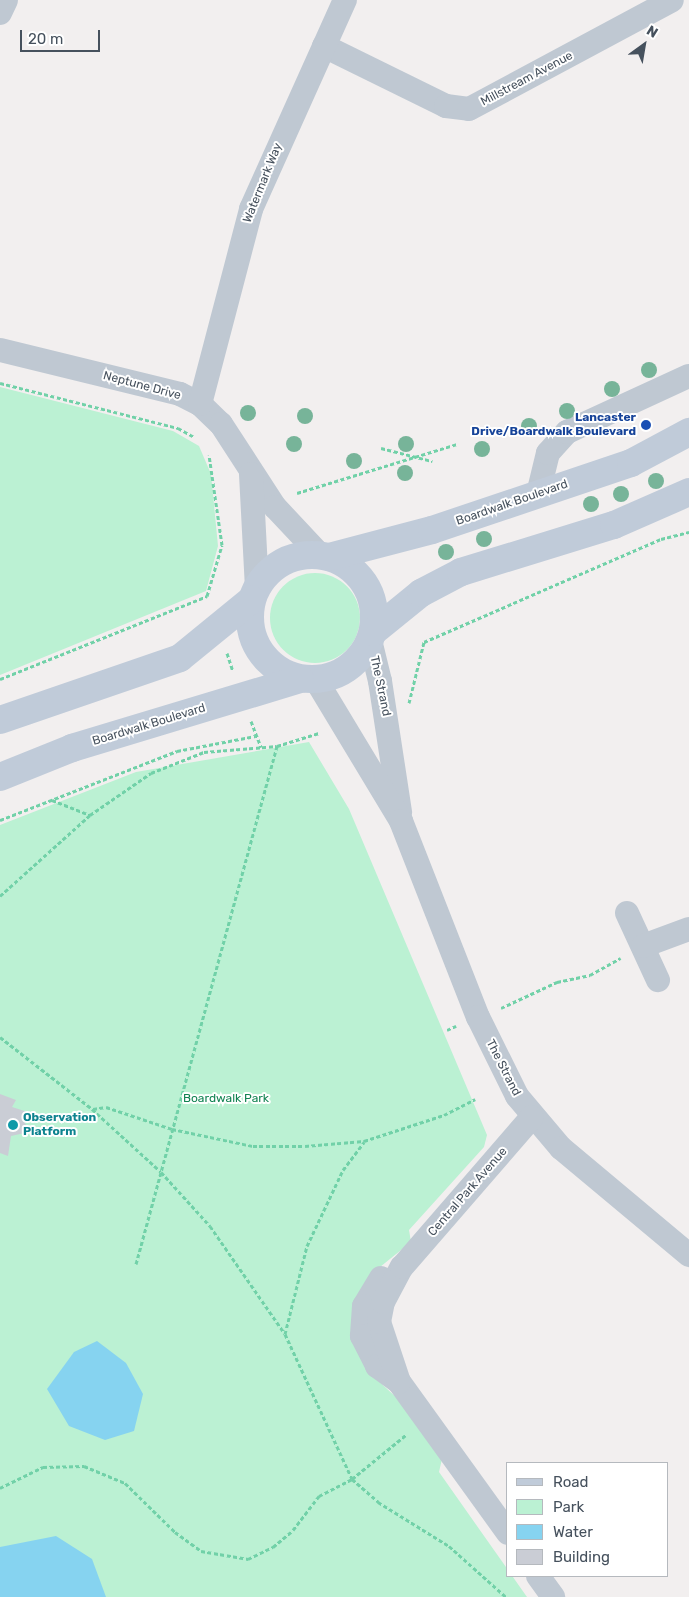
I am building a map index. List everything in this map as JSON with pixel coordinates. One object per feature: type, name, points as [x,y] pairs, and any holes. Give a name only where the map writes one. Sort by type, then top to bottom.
[{"type":"main road","name":"Boardwalk Boulevard","points":[[324,556],[538,494],[631,463],[689,432]]},
{"type":"main road","points":[[254,594],[254,641],[270,663],[308,679],[348,668],[371,636],[421,593],[462,572],[614,525],[689,492]]},
{"type":"main road","points":[[0,720],[180,658],[254,594],[283,561],[324,556],[346,565],[365,586],[374,613],[371,636]]},
{"type":"main road","name":"Boardwalk Boulevard","points":[[0,777],[72,748],[308,679]]},
{"type":"street","points":[[0,13],[6,0]]},
{"type":"street","name":"Watermark Way","points":[[200,404],[251,209],[345,0]]},
{"type":"street","name":"Millstream Avenue","points":[[324,46],[446,106],[469,109],[672,0]]},
{"type":"street","name":"Neptune Drive","points":[[0,350],[180,394],[200,404],[221,424],[251,472],[262,505],[324,556]]},
{"type":"street","points":[[538,494],[548,454],[567,432],[689,376]]},
{"type":"street","points":[[254,594],[262,505]]},
{"type":"street","name":"The Strand","points":[[371,636],[380,681],[401,822]]},
{"type":"street","name":"The Strand","points":[[308,679],[339,720],[401,822],[478,1017],[506,1080],[532,1117],[561,1148],[689,1255]]},
{"type":"street","points":[[658,980],[635,929],[689,929]]},
{"type":"street","name":"Central Park Avenue","points":[[507,1532],[399,1382],[369,1356],[361,1327],[375,1284],[402,1267],[532,1117]]},
{"type":"street","points":[[539,1577],[553,1597]]},
{"type":"path","points":[[0,384],[178,428],[198,439]]},
{"type":"path","points":[[218,517],[457,444]]},
{"type":"path","points":[[0,679],[207,596],[222,545],[214,473],[204,447]]},
{"type":"path","points":[[381,448],[432,461]]},
{"type":"path","points":[[411,702],[424,642],[662,539],[689,532]]},
{"type":"path","points":[[0,896],[90,815],[132,784],[183,758],[277,746],[312,737],[339,720]]},
{"type":"path","points":[[0,820],[177,750],[256,736]]},
{"type":"path","points":[[136,1264],[277,746]]},
{"type":"path","points":[[51,800],[90,815]]},
{"type":"path","points":[[447,1030],[615,961],[633,948],[635,929]]},
{"type":"path","points":[[0,1037],[92,1109],[161,1172],[243,1268],[285,1334],[352,1480],[378,1502],[448,1546],[506,1597]]},
{"type":"path","points":[[92,1109],[106,1107],[172,1129],[253,1146],[364,1141],[444,1115],[476,1099]]},
{"type":"path","points":[[285,1334],[307,1246],[343,1170],[364,1141]]},
{"type":"path","points":[[0,1488],[43,1467],[84,1466],[125,1483],[201,1551],[248,1559],[293,1530],[319,1496],[352,1480],[426,1418]]},
{"type":"green space","points":[[0,387],[173,431],[199,446],[211,474],[218,546],[206,591],[0,675]]},
{"type":"green space","points":[[315,573],[332,576],[347,586],[357,601],[360,618],[357,635],[347,650],[332,660],[315,663],[298,660],[283,650],[273,635],[270,618],[273,601],[283,586],[298,576]]},
{"type":"green space","name":"Boardwalk Park","points":[[309,742],[349,809],[487,1135],[484,1147],[409,1230],[411,1242],[380,1267],[371,1374],[399,1400],[442,1459],[439,1472],[507,1569],[507,1577],[513,1577],[527,1597],[0,1597],[0,825],[136,772]]},
{"type":"water","points":[[97,1341],[126,1363],[143,1394],[134,1431],[105,1440],[69,1426],[47,1389],[74,1352]]},
{"type":"water","points":[[56,1536],[92,1559],[106,1597],[0,1597],[0,1547]]},
{"type":"building","name":"Observation Platform","points":[[0,1094],[16,1100],[12,1107],[34,1114],[23,1118],[29,1132],[11,1136],[8,1156],[0,1153]]},
{"type":"place","name":"Lancaster Drive/Boardwalk Boulevard","points":[[646,425]]},
{"type":"place","name":"Observation Platform","points":[[13,1125]]}]
